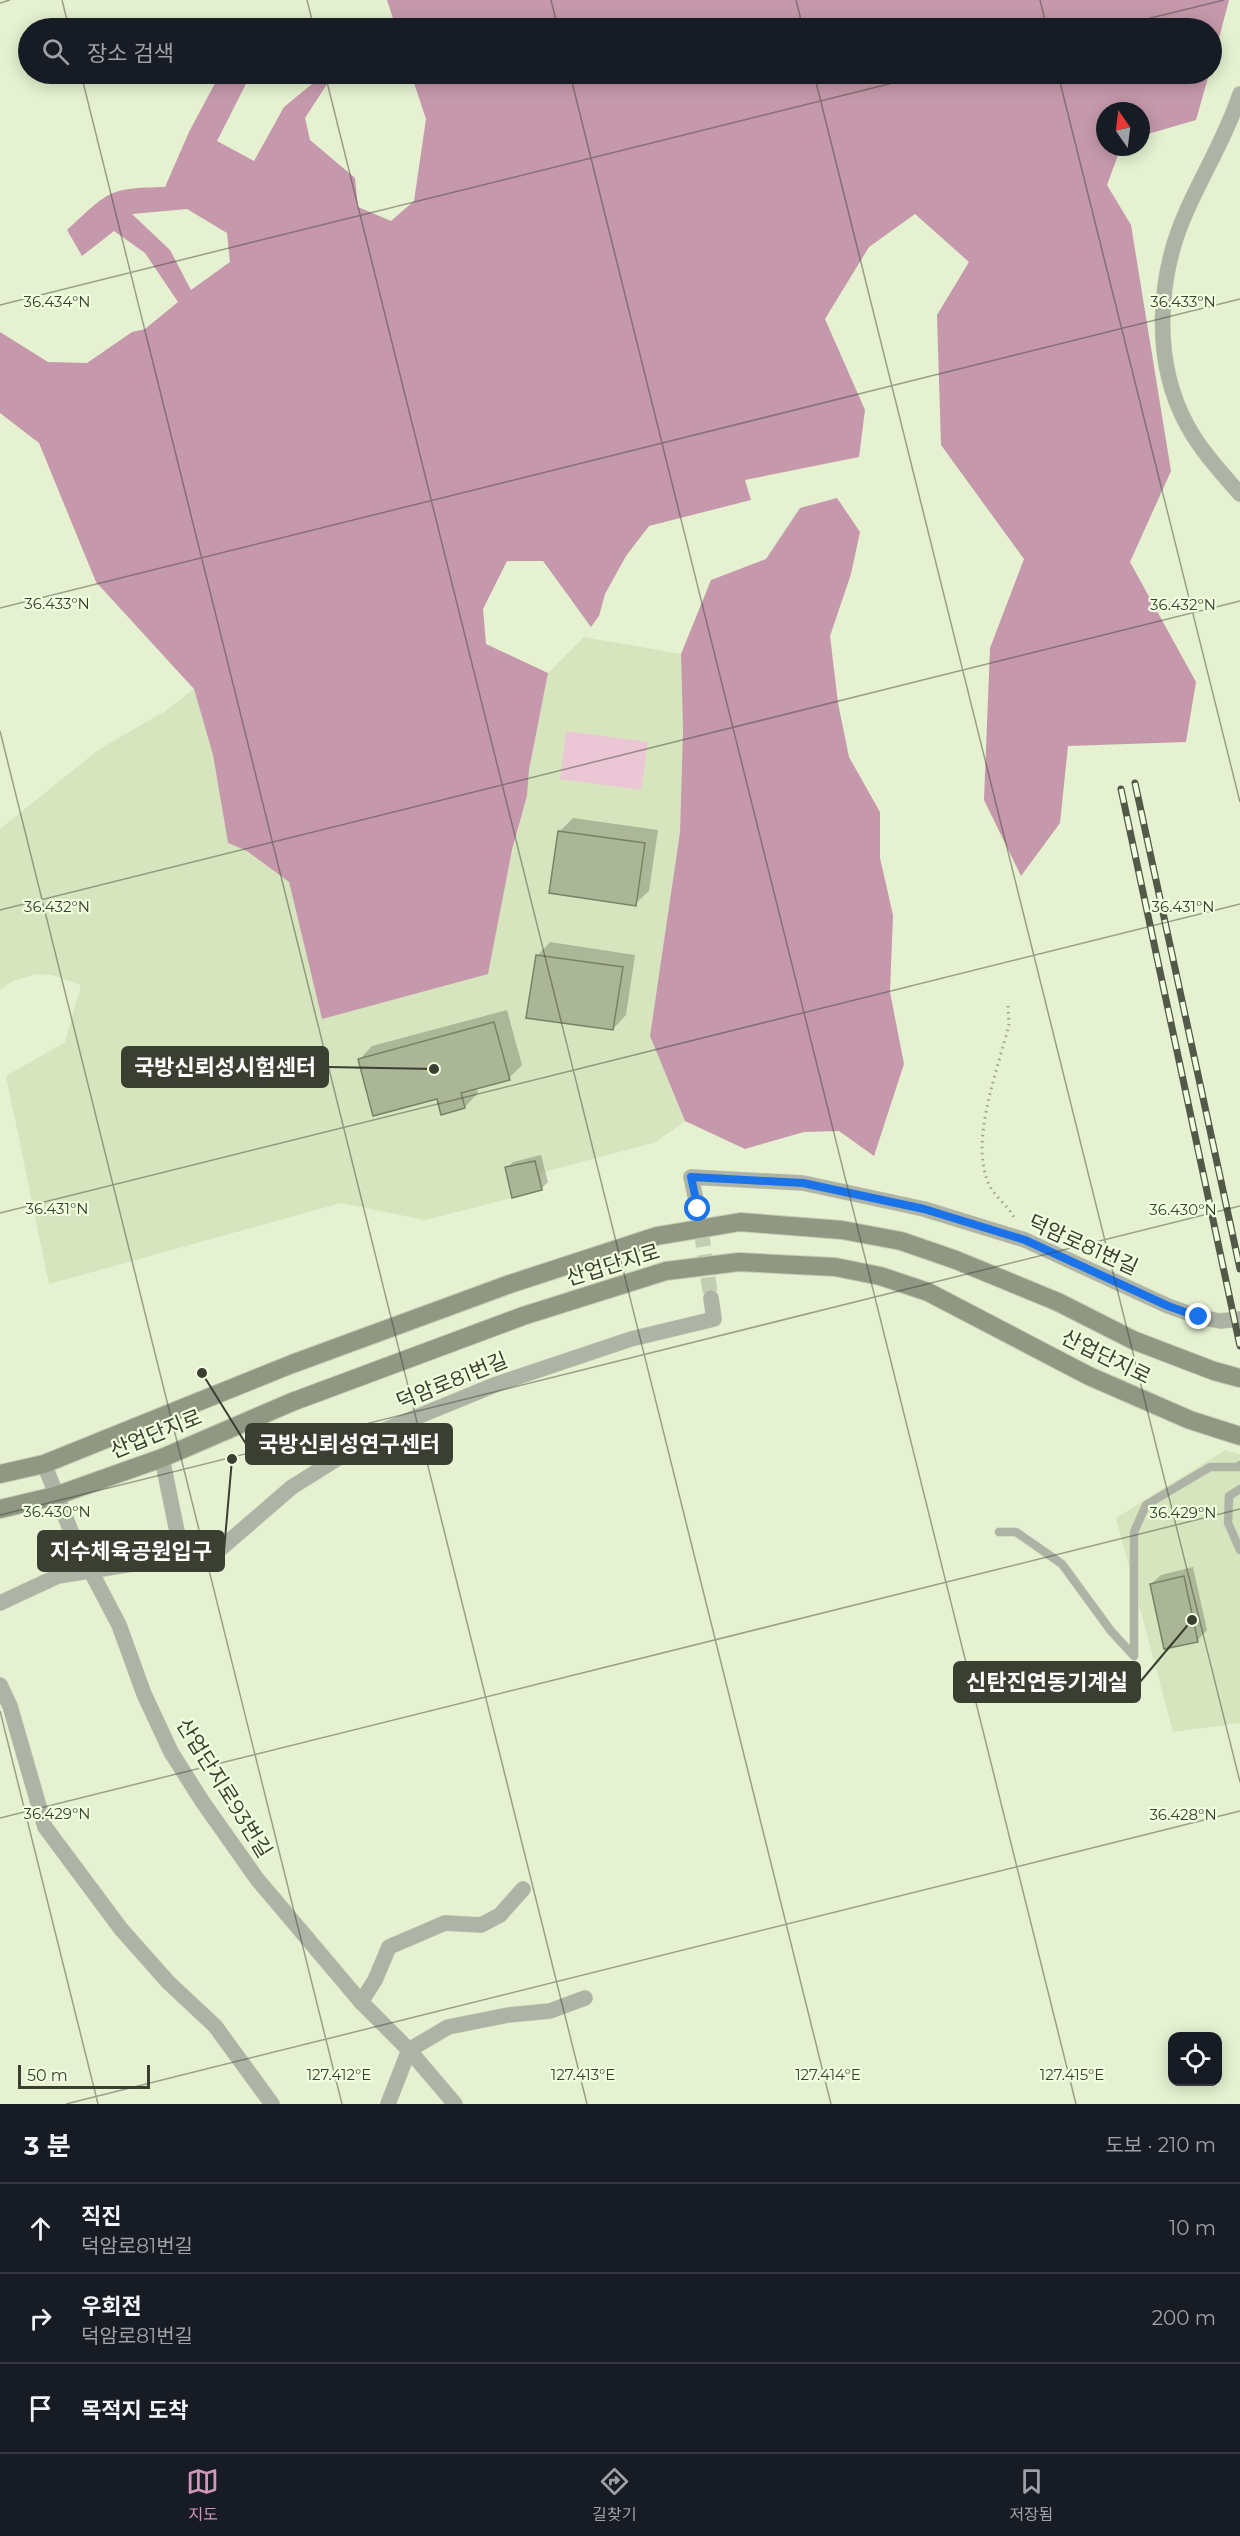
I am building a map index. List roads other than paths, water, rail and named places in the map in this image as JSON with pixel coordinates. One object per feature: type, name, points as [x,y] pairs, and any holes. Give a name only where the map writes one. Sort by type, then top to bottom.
[{"type":"main road","name":"산업단지로","points":[[0,1474],[44,1464],[292,1364],[510,1284],[657,1236],[740,1222],[842,1230],[901,1241],[1058,1302],[1133,1340],[1214,1371],[1240,1378]]},
{"type":"main road","name":"산업단지로","points":[[0,1509],[55,1496],[162,1458],[292,1402],[523,1316],[666,1271],[739,1262],[835,1267],[880,1276],[928,1292],[1089,1376],[1190,1420],[1240,1436]]},
{"type":"street","points":[[1240,94],[1182,222],[1169,261],[1163,310],[1164,342],[1171,389],[1188,426],[1210,459],[1240,494]]},
{"type":"street","name":"덕암로81번길","points":[[698,1209],[691,1177],[803,1183],[924,1209],[1025,1240],[1168,1306],[1220,1321],[1240,1319]]},
{"type":"street","name":"덕암로81번길","points":[[182,1556],[219,1550],[292,1487],[380,1432],[497,1384],[631,1339],[714,1319],[711,1298]]},
{"type":"street","points":[[0,1603],[58,1576],[182,1556],[162,1458]]},
{"type":"street","name":"산업단지로93번길","points":[[44,1464],[75,1541],[119,1625],[144,1694],[171,1752],[257,1879],[361,2002],[409,2050],[455,2104]]},
{"type":"street","points":[[0,1685],[10,1706],[45,1827],[121,1929],[168,1982],[215,2026],[272,2104]]},
{"type":"street","points":[[361,2002],[375,1980],[389,1947],[445,1923],[481,1925],[500,1915],[523,1889]]},
{"type":"street","points":[[388,2104],[409,2050],[448,2027],[508,2015],[550,2011],[585,1998]]},
{"type":"lane","points":[[999,1533],[1016,1532],[1062,1564],[1111,1631],[1134,1656],[1134,1532],[1146,1505],[1210,1467],[1240,1466]]},
{"type":"lane","points":[[1240,1489],[1229,1496],[1228,1523],[1240,1550]]},
{"type":"tunnel","points":[[698,1209],[711,1298]]},
{"type":"railway","points":[[1135,783],[1240,1269]]},
{"type":"railway","points":[[1121,789],[1240,1346]]},
{"type":"place","name":"국방신뢰성시험센터","points":[[434,1069]]},
{"type":"place","name":"국방신뢰성연구센터","points":[[202,1373]]},
{"type":"place","name":"지수체육공원입구","points":[[232,1459]]},
{"type":"place","name":"신탄진연동기계실","points":[[1192,1620]]}]
